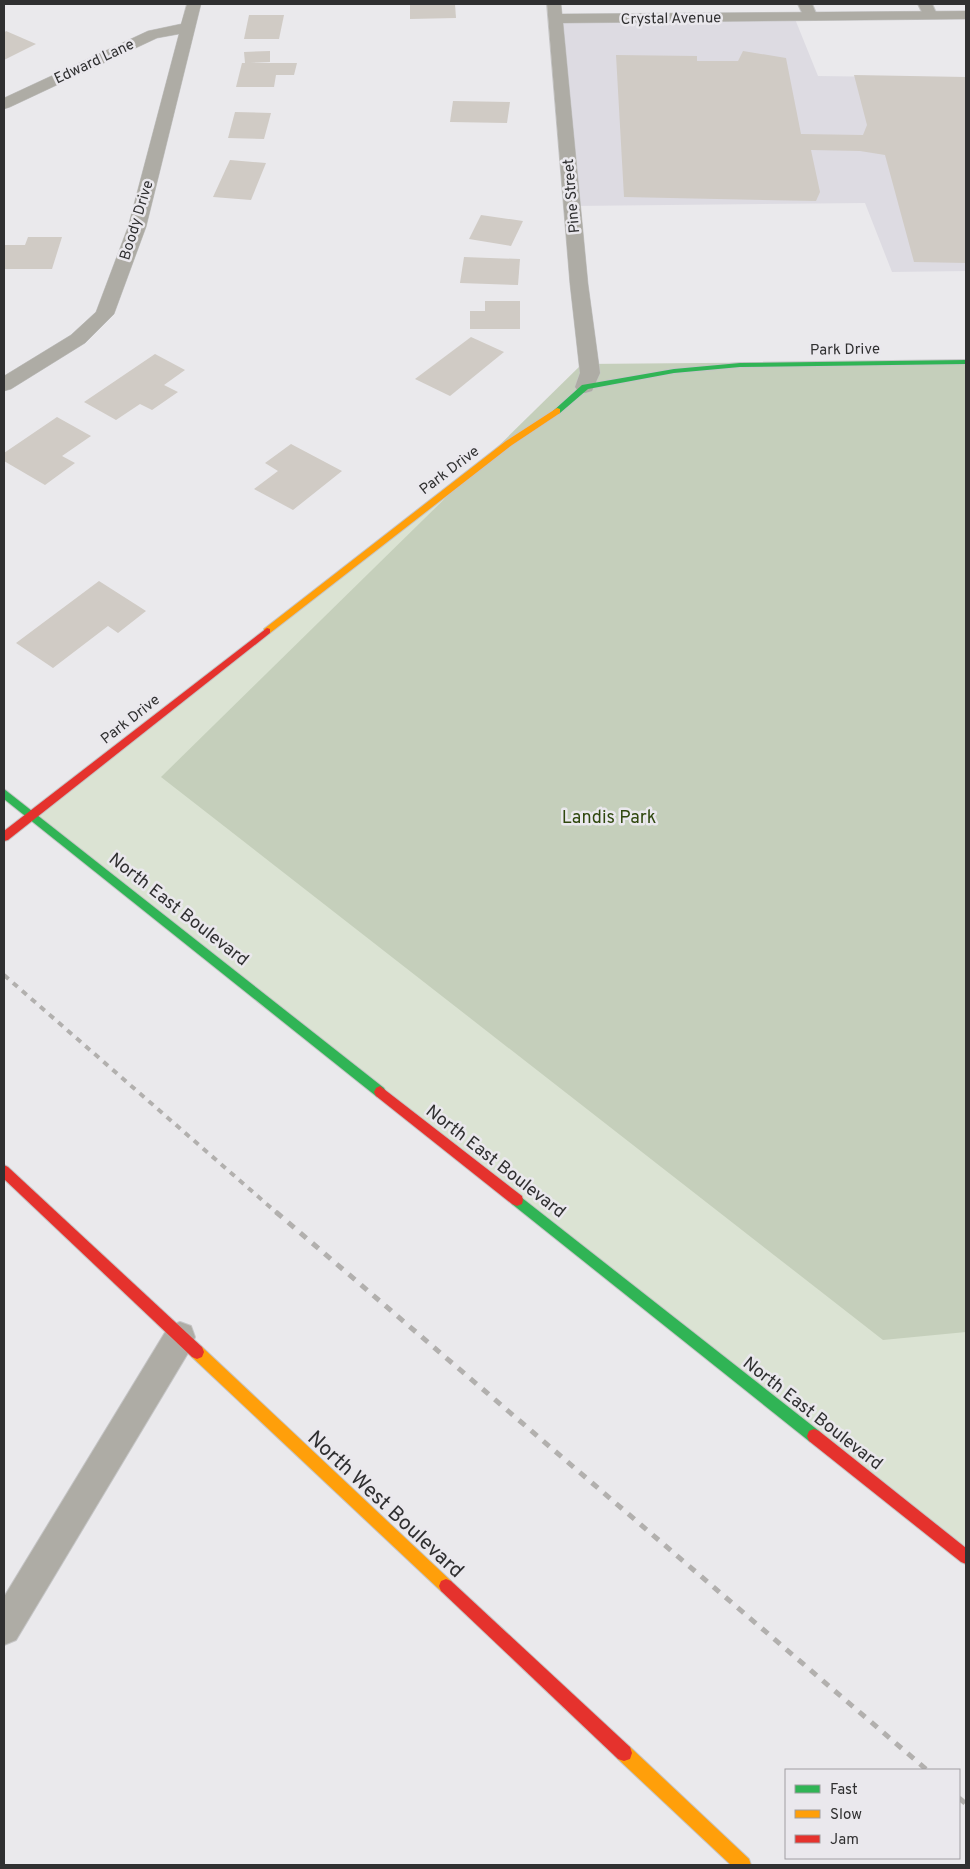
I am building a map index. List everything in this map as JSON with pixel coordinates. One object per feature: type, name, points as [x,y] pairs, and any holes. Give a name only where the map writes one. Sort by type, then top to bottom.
[{"type":"main road","name":"Park Drive","points":[[4,837],[371,549],[509,443],[565,406],[585,387],[674,371],[740,365],[966,362]]},
{"type":"main road","name":"North East Boulevard","points":[[4,793],[966,1557]]},
{"type":"main road","name":"North West Boulevard","points":[[4,1170],[743,1865]]},
{"type":"street","name":"Boody Drive","points":[[4,386],[78,339],[105,314],[137,227],[194,4]]},
{"type":"street","name":"Crystal Avenue","points":[[555,12],[927,10],[966,15]]},
{"type":"street","name":"Pine Street","points":[[555,12],[579,284],[589,365],[588,382],[585,387]]},
{"type":"street","name":"Edward Lane","points":[[4,104],[153,34],[187,28]]},
{"type":"lane","points":[[4,1628],[180,1337]]},
{"type":"shaded area","points":[[795,19],[818,76],[966,78],[966,271],[892,272],[865,203],[572,206],[558,21]]},
{"type":"green space","name":"Landis Park","points":[[966,361],[966,1332],[883,1340],[161,777],[582,364]]},
{"type":"green space","name":"Landis Park","points":[[966,363],[966,1557],[32,815],[509,443]]},
{"type":"building","points":[[410,4],[455,4],[456,18],[410,19]]},
{"type":"building","points":[[249,15],[284,15],[279,39],[244,39]]},
{"type":"building","points":[[6,31],[36,44],[4,60],[4,33]]},
{"type":"building","points":[[270,51],[270,62],[250,63],[297,63],[294,75],[276,75],[274,87],[236,87],[242,63],[245,63],[244,52]]},
{"type":"building","points":[[743,51],[786,58],[801,134],[863,135],[867,125],[854,75],[966,77],[966,263],[914,262],[885,155],[860,151],[811,150],[820,192],[816,201],[624,197],[616,55],[697,56],[697,61],[738,61]]},
{"type":"building","points":[[453,101],[510,102],[507,123],[450,122]]},
{"type":"building","points":[[235,112],[271,113],[264,139],[228,138]]},
{"type":"building","points":[[230,160],[266,163],[251,200],[213,197]]},
{"type":"building","points":[[481,215],[523,221],[511,246],[469,239]]},
{"type":"building","points":[[28,237],[62,237],[52,269],[4,269],[4,245],[25,245]]},
{"type":"building","points":[[464,257],[520,259],[518,285],[460,283]]},
{"type":"building","points":[[485,301],[520,301],[520,329],[470,329],[470,311],[485,311]]},
{"type":"building","points":[[471,337],[504,352],[450,396],[415,379]]},
{"type":"building","points":[[155,354],[185,370],[164,385],[178,392],[152,410],[140,404],[116,420],[84,402]]},
{"type":"building","points":[[57,417],[91,436],[62,456],[75,463],[45,485],[4,461],[4,453]]},
{"type":"building","points":[[291,444],[342,471],[293,510],[254,489],[278,471],[265,463]]},
{"type":"building","points":[[99,581],[146,611],[118,633],[108,626],[53,668],[16,643]]},
{"type":"railway","points":[[4,975],[277,1213]]},
{"type":"railway","points":[[276,1212],[926,1769]]},
{"type":"railway","points":[[960,1799],[966,1804]]},
{"type":"traffic: fast","points":[[557,411],[585,387],[674,371],[740,365],[966,362]]},
{"type":"traffic: fast","points":[[4,793],[380,1092]]},
{"type":"traffic: fast","points":[[517,1200],[814,1436]]},
{"type":"traffic: slow","points":[[267,631],[509,443],[557,411]]},
{"type":"traffic: slow","points":[[197,1352],[446,1586]]},
{"type":"traffic: slow","points":[[624,1753],[743,1865]]},
{"type":"traffic: jam","points":[[4,837],[267,631]]},
{"type":"traffic: jam","points":[[380,1092],[517,1200]]},
{"type":"traffic: jam","points":[[4,1171],[197,1352]]},
{"type":"traffic: jam","points":[[814,1436],[966,1557]]},
{"type":"traffic: jam","points":[[446,1586],[624,1753]]}]
